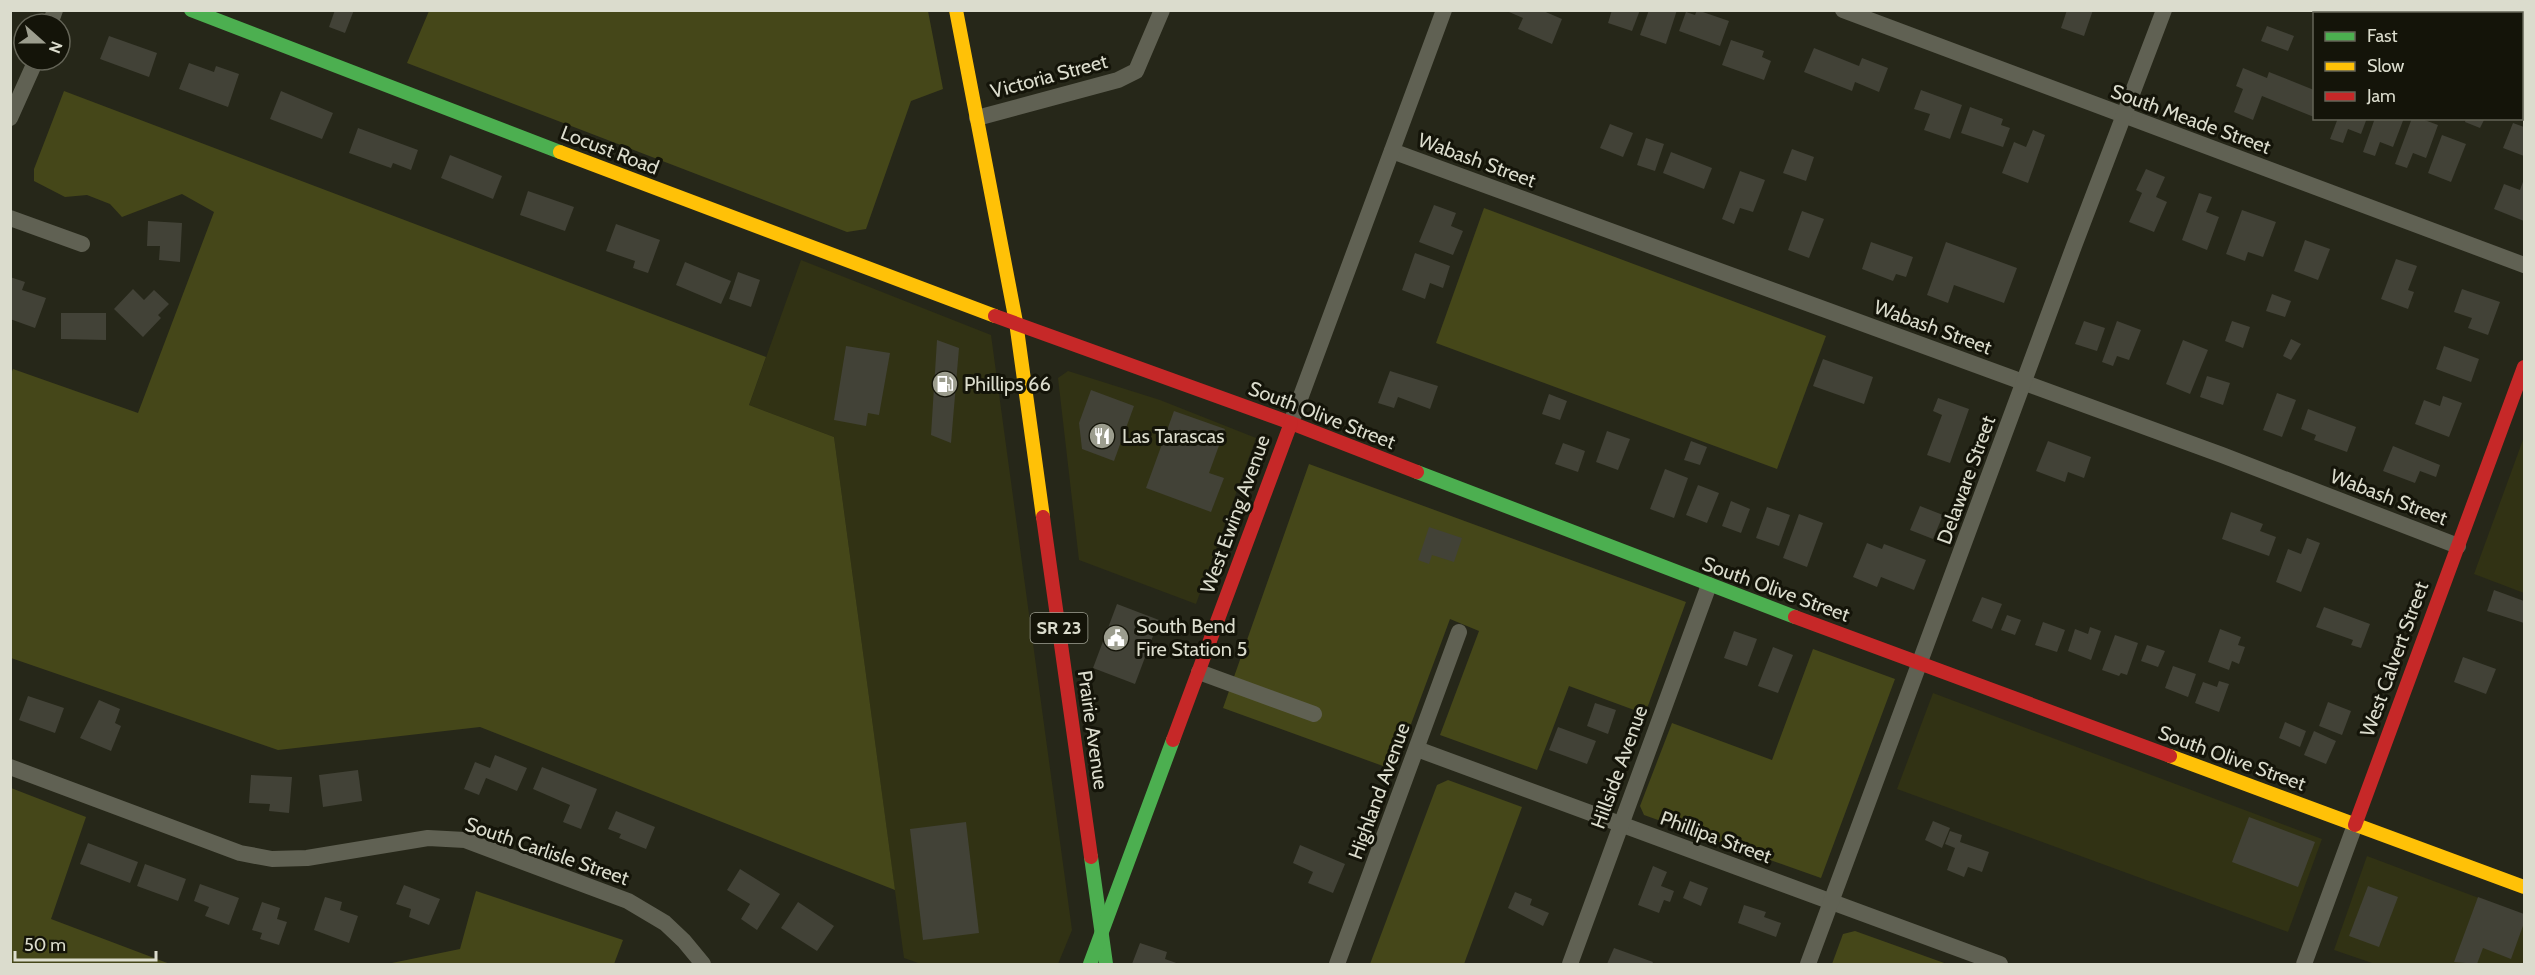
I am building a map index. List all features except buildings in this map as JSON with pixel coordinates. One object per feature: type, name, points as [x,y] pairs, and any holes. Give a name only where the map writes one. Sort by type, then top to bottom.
[{"type":"street","name":"Locust Road","points":[[191,10],[879,274],[1016,322]]},
{"type":"street","name":"SR 23","points":[[956,10],[1016,322]]},
{"type":"street","name":"Victoria Street","points":[[977,118],[1118,80],[1137,71],[1162,10]]},
{"type":"street","name":"West Ewing Avenue","points":[[1090,964],[1444,10]]},
{"type":"street","name":"South Meade Street","points":[[1843,10],[2524,265]]},
{"type":"street","name":"Delaware Street","points":[[1808,964],[2164,10]]},
{"type":"street","points":[[10,118],[31,72]]},
{"type":"street","name":"Wabash Street","points":[[1392,151],[2222,455],[2458,546]]},
{"type":"street","points":[[10,218],[82,244]]},
{"type":"street","name":"South Olive Street","points":[[1016,322],[1291,423],[1709,585],[2524,887]]},
{"type":"street","name":"Prairie Avenue","points":[[1016,322],[1106,964]]},
{"type":"street","name":"West Calvert Street","points":[[2304,964],[2524,367]]},
{"type":"street","name":"Hillside Avenue","points":[[1570,964],[1709,585]]},
{"type":"street","name":"Highland Avenue","points":[[1337,964],[1459,632]]},
{"type":"street","points":[[1199,672],[1314,714]]},
{"type":"street","name":"Phillipa Street","points":[[1417,749],[2000,964]]},
{"type":"street","name":"South Carlisle Street","points":[[10,767],[240,853],[272,859],[307,858],[428,838],[465,840],[628,901],[665,923],[684,940],[703,964]]},
{"type":"shaded area","points":[[429,11],[928,11],[943,89],[911,101],[866,229],[847,232],[407,63]]},
{"type":"shaded area","points":[[64,91],[766,357],[749,405],[834,437],[895,890],[480,727],[278,750],[11,658],[10,376],[13,369],[138,413],[214,212],[182,194],[122,217],[110,204],[87,195],[65,197],[34,181],[34,169]]},
{"type":"shaded area","points":[[1484,208],[1826,336],[1777,469],[1436,343]]},
{"type":"shaded area","points":[[801,260],[991,335],[1072,930],[1058,964],[921,964],[904,958],[834,437],[749,405]]},
{"type":"shaded area","points":[[1068,371],[1160,400],[1256,438],[1196,604],[1079,560],[1058,378]]},
{"type":"shaded area","points":[[2524,437],[2524,593],[2474,574]]},
{"type":"shaded area","points":[[1309,464],[1686,602],[1645,714],[1569,686],[1537,770],[1440,735],[1479,631],[1450,619],[1394,770],[1223,708]]},
{"type":"shaded area","points":[[1813,649],[1895,679],[1821,878],[1644,815],[1640,806],[1672,723],[1772,760]]},
{"type":"shaded area","points":[[1933,693],[2322,839],[2288,932],[1897,789]]},
{"type":"shaded area","points":[[1448,780],[1522,807],[1464,964],[1370,964],[1437,785]]},
{"type":"shaded area","points":[[11,788],[86,817],[51,919],[170,964],[11,964]]},
{"type":"shaded area","points":[[2367,856],[2524,915],[2524,964],[2375,964],[2334,950]]},
{"type":"shaded area","points":[[476,891],[623,940],[614,964],[387,964],[460,949]]},
{"type":"shaded area","points":[[1855,931],[1947,964],[1832,964],[1843,934]]},
{"type":"traffic: fast","points":[[191,10],[560,152]]},
{"type":"traffic: fast","points":[[1417,472],[1795,617]]},
{"type":"traffic: fast","points":[[1090,964],[1173,740]]},
{"type":"traffic: fast","points":[[1091,857],[1106,964]]},
{"type":"traffic: slow","points":[[956,10],[1016,322],[1043,517]]},
{"type":"traffic: slow","points":[[560,152],[995,316]]},
{"type":"traffic: slow","points":[[2170,756],[2524,887]]},
{"type":"traffic: jam","points":[[995,316],[1291,423],[1417,472]]},
{"type":"traffic: jam","points":[[2355,825],[2524,367]]},
{"type":"traffic: jam","points":[[1173,740],[1291,423]]},
{"type":"traffic: jam","points":[[1043,517],[1091,857]]},
{"type":"traffic: jam","points":[[1795,617],[2170,756]]},
{"type":"place","name":"Phillips 66","points":[[945,384]]},
{"type":"place","name":"Las Tarascas","points":[[1102,436]]},
{"type":"place","name":"South Bend Fire Station 5","points":[[1116,638]]}]
